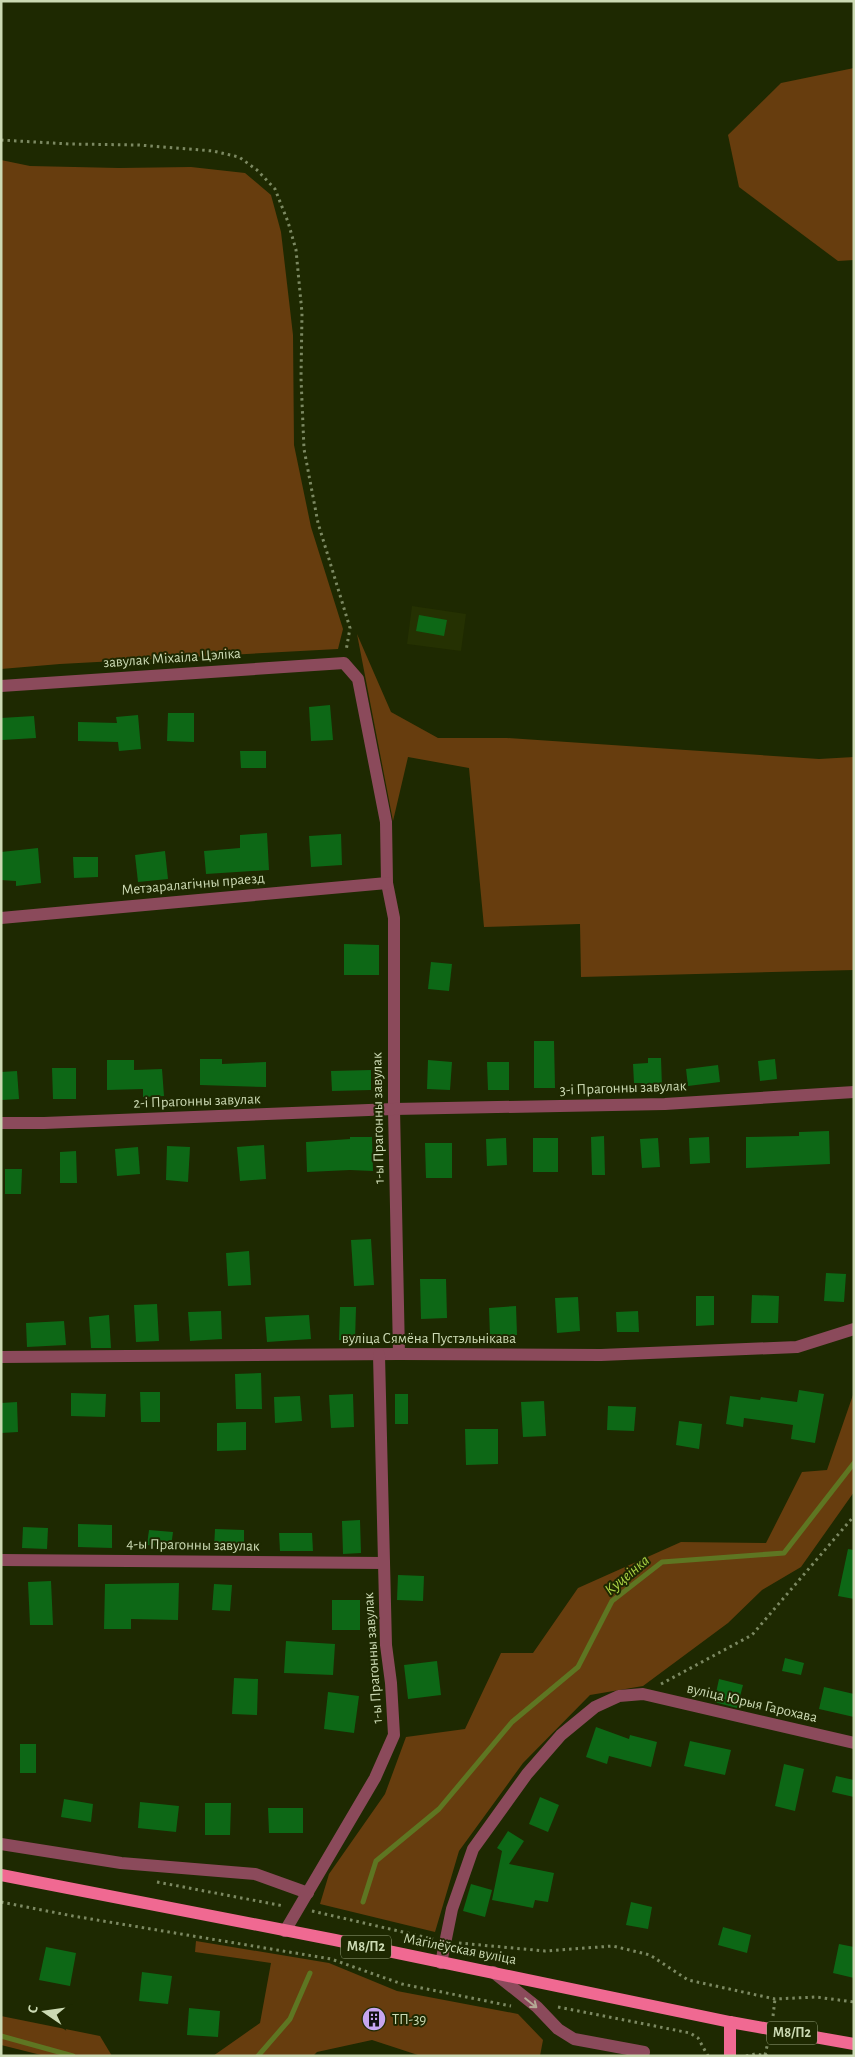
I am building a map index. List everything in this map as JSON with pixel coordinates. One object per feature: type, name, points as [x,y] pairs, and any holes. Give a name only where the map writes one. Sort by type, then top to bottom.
[{"type":"main road","name":"Магілёўская вуліца","points":[[1,1875],[493,1972],[730,2022],[854,2044]]},
{"type":"main road","points":[[730,2022],[730,2056]]},
{"type":"street","name":"завулак Міхаіла Цэліка","points":[[1,686],[344,663]]},
{"type":"street","name":"1-ы Прагонны завулак","points":[[344,663],[358,679],[372,745],[386,822],[387,883],[394,918],[394,1109],[399,1354]]},
{"type":"street","name":"Метэаралагічны праезд","points":[[1,918],[387,883]]},
{"type":"street","name":"3-і Прагонны завулак","points":[[394,1109],[665,1104],[854,1092]]},
{"type":"street","name":"2-і Прагонны завулак","points":[[1,1123],[44,1123],[394,1109]]},
{"type":"street","name":"вуліца Сямёна Пустэльнікава","points":[[1,1357],[399,1354],[601,1355],[797,1347],[854,1329]]},
{"type":"street","name":"1-ы Прагонны завулак","points":[[286,1932],[375,1778],[394,1734],[391,1683],[386,1646],[379,1355]]},
{"type":"street","name":"4-ы Прагонны завулак","points":[[1,1560],[384,1563]]},
{"type":"street","name":"вуліца Юрыя Гарохава","points":[[441,1963],[452,1909],[473,1849],[527,1774],[561,1735],[595,1707],[619,1696],[643,1694],[854,1743]]},
{"type":"street","points":[[1,1844],[121,1862],[255,1874],[308,1893]]},
{"type":"street","points":[[493,1972],[537,2007],[558,2029],[574,2039],[643,2054]]},
{"type":"path","points":[[1,140],[139,145],[213,151],[239,157],[256,170],[275,189],[288,222],[296,250],[302,313],[301,378],[304,449],[318,523],[350,628],[344,663]]},
{"type":"path","points":[[643,1694],[752,1635],[854,1516]]},
{"type":"path","points":[[1,1902],[73,1916],[331,1959],[402,1984],[513,2006]]},
{"type":"path","points":[[299,1908],[444,1942],[545,1951],[613,1946],[650,1955],[688,1980],[775,1999],[816,1997],[854,2002]]},
{"type":"path","points":[[537,2007],[543,2004],[690,2033],[698,2038],[706,2049],[708,2056]]},
{"type":"path","points":[[746,2056],[755,2054],[769,2056]]},
{"type":"shaded area","points":[[854,68],[854,260],[838,261],[739,187],[728,135],[781,83]]},
{"type":"shaded area","points":[[1,160],[30,166],[191,167],[245,173],[271,195],[281,232],[293,335],[294,445],[311,527],[343,629],[338,649],[1,669]]},
{"type":"shaded area","points":[[412,606],[466,614],[461,651],[407,644]]},
{"type":"shaded area","points":[[357,634],[391,712],[438,738],[507,738],[819,759],[854,757],[854,970],[581,977],[580,924],[484,927],[469,768],[408,757],[393,821]]},
{"type":"shaded area","points":[[854,1392],[854,1492],[801,1567],[762,1590],[728,1623],[643,1686],[590,1695],[523,1763],[459,1851],[435,1932],[320,1904],[329,1874],[385,1794],[406,1737],[465,1729],[501,1653],[533,1653],[578,1588],[681,1542],[766,1543],[802,1472],[827,1470]]},
{"type":"shaded area","points":[[196,1941],[329,1963],[397,1991],[518,2014],[543,2040],[540,2056],[421,2056],[372,2040],[317,2052],[313,2056],[213,2056],[260,2023],[271,1963],[195,1952]]},
{"type":"shaded area","points":[[1,2016],[100,2036],[112,2056],[45,2056],[1,2045]]},
{"type":"building","points":[[419,615],[447,620],[444,636],[416,631]]},
{"type":"building","points":[[330,705],[333,740],[311,741],[309,707]]},
{"type":"building","points":[[168,713],[194,713],[194,742],[167,741]]},
{"type":"building","points":[[138,715],[141,749],[119,751],[118,742],[78,741],[78,722],[117,723],[116,717]]},
{"type":"building","points":[[34,716],[36,738],[2,740],[1,718]]},
{"type":"building","points":[[240,751],[266,751],[266,768],[241,768]]},
{"type":"building","points":[[267,833],[269,870],[206,874],[204,851],[240,848],[240,835]]},
{"type":"building","points":[[341,834],[342,865],[311,867],[309,836]]},
{"type":"building","points":[[38,848],[41,883],[16,886],[16,881],[1,880],[1,852]]},
{"type":"building","points":[[165,851],[168,879],[138,882],[135,855]]},
{"type":"building","points":[[73,857],[98,857],[98,877],[74,878]]},
{"type":"building","points":[[344,944],[379,945],[379,975],[344,975]]},
{"type":"building","points":[[431,962],[452,964],[449,991],[428,989]]},
{"type":"building","points":[[534,1041],[554,1041],[555,1088],[534,1088]]},
{"type":"building","points":[[648,1058],[661,1058],[662,1087],[642,1088],[642,1083],[634,1083],[633,1064],[648,1063]]},
{"type":"building","points":[[200,1059],[222,1059],[222,1064],[266,1062],[266,1087],[200,1085]]},
{"type":"building","points":[[775,1059],[777,1079],[760,1081],[758,1061]]},
{"type":"building","points":[[107,1060],[134,1060],[134,1070],[162,1069],[164,1096],[143,1097],[143,1089],[107,1090]]},
{"type":"building","points":[[428,1060],[452,1062],[450,1090],[427,1089]]},
{"type":"building","points":[[487,1062],[509,1062],[509,1090],[488,1090]]},
{"type":"building","points":[[718,1065],[720,1082],[688,1086],[686,1069]]},
{"type":"building","points":[[52,1068],[76,1068],[76,1099],[53,1099]]},
{"type":"building","points":[[371,1070],[371,1090],[332,1091],[331,1071]]},
{"type":"building","points":[[17,1071],[19,1099],[1,1100],[1,1072]]},
{"type":"building","points":[[829,1131],[830,1164],[746,1168],[746,1137],[799,1136],[799,1132]]},
{"type":"building","points":[[604,1136],[605,1175],[592,1175],[591,1137]]},
{"type":"building","points":[[350,1137],[372,1137],[373,1171],[307,1172],[306,1142],[350,1139]]},
{"type":"building","points":[[709,1137],[710,1163],[690,1164],[689,1138]]},
{"type":"building","points":[[506,1138],[507,1165],[487,1166],[486,1139]]},
{"type":"building","points":[[533,1138],[558,1138],[558,1172],[533,1172]]},
{"type":"building","points":[[658,1138],[660,1167],[642,1168],[640,1139]]},
{"type":"building","points":[[425,1143],[452,1143],[452,1178],[426,1178]]},
{"type":"building","points":[[264,1145],[266,1179],[240,1181],[237,1147]]},
{"type":"building","points":[[167,1146],[190,1147],[188,1182],[166,1180]]},
{"type":"building","points":[[138,1147],[140,1174],[117,1176],[115,1149]]},
{"type":"building","points":[[76,1151],[77,1183],[60,1183],[60,1152]]},
{"type":"building","points":[[5,1169],[22,1169],[21,1194],[5,1194]]},
{"type":"building","points":[[371,1239],[374,1285],[354,1286],[351,1240]]},
{"type":"building","points":[[249,1251],[251,1285],[228,1286],[226,1253]]},
{"type":"building","points":[[826,1273],[846,1274],[844,1302],[824,1301]]},
{"type":"building","points":[[420,1279],[446,1279],[447,1318],[421,1319]]},
{"type":"building","points":[[752,1295],[779,1296],[778,1323],[751,1323]]},
{"type":"building","points":[[696,1296],[714,1296],[714,1325],[696,1326]]},
{"type":"building","points":[[578,1297],[580,1331],[557,1333],[555,1298]]},
{"type":"building","points":[[157,1304],[159,1341],[136,1342],[134,1305]]},
{"type":"building","points":[[516,1306],[517,1335],[490,1336],[489,1308]]},
{"type":"building","points":[[340,1307],[356,1307],[355,1341],[339,1340]]},
{"type":"building","points":[[221,1311],[222,1339],[190,1341],[188,1312]]},
{"type":"building","points":[[638,1311],[639,1332],[617,1332],[616,1312]]},
{"type":"building","points":[[109,1315],[111,1348],[91,1348],[89,1317]]},
{"type":"building","points":[[309,1315],[311,1339],[267,1342],[265,1317]]},
{"type":"building","points":[[64,1321],[66,1345],[27,1347],[26,1323]]},
{"type":"building","points":[[261,1373],[262,1409],[236,1409],[235,1374]]},
{"type":"building","points":[[799,1390],[824,1394],[815,1443],[791,1439],[793,1425],[744,1418],[743,1427],[726,1424],[730,1396],[760,1400],[761,1397],[797,1402]]},
{"type":"building","points":[[140,1392],[160,1392],[160,1422],[141,1422]]},
{"type":"building","points":[[71,1393],[106,1394],[105,1417],[71,1416]]},
{"type":"building","points":[[353,1394],[354,1427],[331,1428],[329,1395]]},
{"type":"building","points":[[395,1394],[408,1394],[408,1424],[395,1424]]},
{"type":"building","points":[[300,1396],[302,1421],[275,1423],[274,1397]]},
{"type":"building","points":[[544,1401],[546,1436],[523,1437],[521,1402]]},
{"type":"building","points":[[17,1402],[18,1432],[1,1433],[1,1403]]},
{"type":"building","points":[[608,1406],[636,1407],[634,1431],[607,1430]]},
{"type":"building","points":[[679,1421],[702,1424],[699,1449],[676,1445]]},
{"type":"building","points":[[246,1422],[246,1450],[217,1451],[217,1423]]},
{"type":"building","points":[[465,1429],[498,1429],[498,1464],[466,1465]]},
{"type":"building","points":[[360,1520],[361,1553],[343,1554],[342,1521]]},
{"type":"building","points":[[78,1524],[112,1525],[112,1548],[78,1547]]},
{"type":"building","points":[[23,1527],[48,1528],[47,1549],[22,1548]]},
{"type":"building","points":[[215,1529],[244,1530],[244,1550],[214,1549]]},
{"type":"building","points":[[149,1530],[173,1532],[171,1547],[147,1545]]},
{"type":"building","points":[[279,1533],[312,1533],[313,1551],[280,1551]]},
{"type":"building","points":[[848,1549],[854,1550],[854,1599],[838,1596]]},
{"type":"building","points":[[398,1575],[424,1576],[423,1601],[397,1600]]},
{"type":"building","points":[[51,1581],[53,1625],[30,1625],[28,1582]]},
{"type":"building","points":[[179,1583],[178,1620],[131,1619],[131,1629],[104,1629],[105,1584]]},
{"type":"building","points":[[214,1584],[232,1585],[230,1611],[212,1610]]},
{"type":"building","points":[[332,1600],[360,1600],[360,1630],[332,1630]]},
{"type":"building","points":[[286,1641],[335,1644],[333,1675],[284,1673]]},
{"type":"building","points":[[785,1658],[804,1663],[801,1675],[782,1671]]},
{"type":"building","points":[[437,1661],[441,1695],[408,1699],[404,1665]]},
{"type":"building","points":[[234,1678],[258,1679],[257,1715],[232,1714]]},
{"type":"building","points":[[719,1679],[743,1685],[737,1708],[714,1702]]},
{"type":"building","points":[[824,1687],[854,1694],[854,1717],[819,1709]]},
{"type":"building","points":[[328,1692],[359,1696],[354,1733],[324,1729]]},
{"type":"building","points":[[596,1727],[629,1739],[630,1735],[657,1742],[651,1767],[609,1756],[607,1764],[586,1757]]},
{"type":"building","points":[[690,1741],[731,1750],[725,1775],[684,1766]]},
{"type":"building","points":[[20,1744],[36,1744],[36,1773],[20,1773]]},
{"type":"building","points":[[784,1764],[804,1769],[795,1811],[775,1806]]},
{"type":"building","points":[[836,1776],[854,1780],[854,1797],[832,1792]]},
{"type":"building","points":[[540,1797],[559,1805],[548,1832],[529,1824]]},
{"type":"building","points":[[64,1799],[93,1804],[91,1822],[61,1817]]},
{"type":"building","points":[[140,1802],[179,1806],[176,1832],[138,1828]]},
{"type":"building","points":[[205,1803],[231,1803],[230,1835],[205,1835]]},
{"type":"building","points":[[268,1808],[303,1808],[303,1833],[269,1833]]},
{"type":"building","points":[[508,1831],[524,1841],[509,1864],[554,1873],[548,1902],[535,1900],[533,1908],[492,1900],[502,1851],[497,1848]]},
{"type":"building","points":[[471,1884],[492,1890],[485,1917],[463,1911]]},
{"type":"building","points":[[631,1902],[652,1907],[648,1929],[626,1925]]},
{"type":"building","points":[[723,1927],[751,1935],[747,1953],[718,1945]]},
{"type":"building","points":[[839,1944],[854,1947],[854,1978],[833,1973]]},
{"type":"building","points":[[46,1947],[76,1953],[70,1986],[39,1980]]},
{"type":"building","points":[[142,1972],[172,1976],[168,2004],[139,2001]]},
{"type":"building","points":[[189,2008],[220,2011],[218,2037],[187,2035]]},
{"type":"building","name":"ТП-39","points":[[370,2011],[382,2014],[379,2027],[366,2024]]},
{"type":"waterway","name":"Куцеінка","points":[[363,1902],[376,1861],[439,1809],[512,1722],[578,1667],[612,1601],[662,1562],[784,1553],[854,1463]]},
{"type":"waterway","name":"Куцеінка","points":[[258,2056],[290,2019],[310,1973]]},
{"type":"waterway","name":"Куцеінка","points":[[1,2036],[73,2056]]},
{"type":"place","name":"ТП-39","points":[[374,2019]]}]
